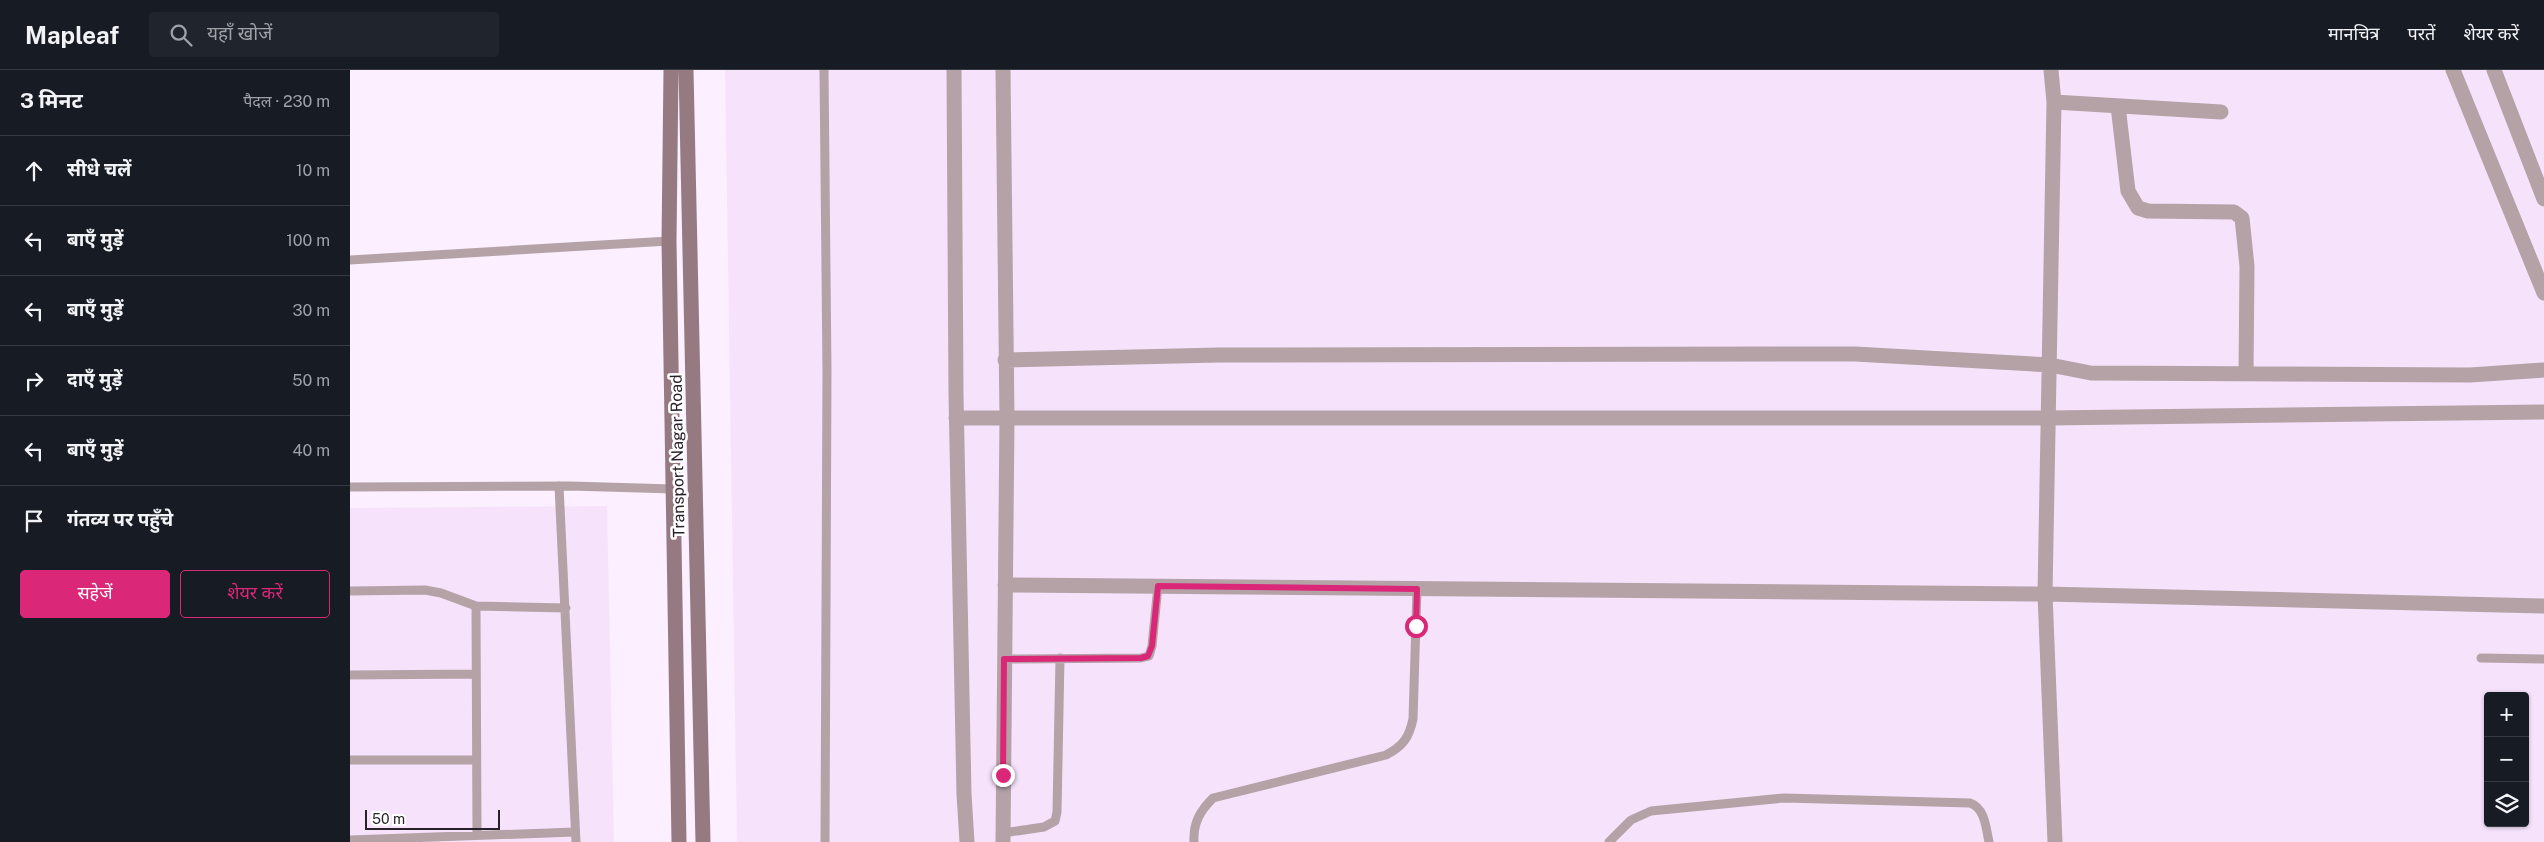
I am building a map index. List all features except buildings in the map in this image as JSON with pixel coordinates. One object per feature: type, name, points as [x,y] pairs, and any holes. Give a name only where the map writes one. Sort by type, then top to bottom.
[{"type":"main road","name":"Transport Nagar Road","points":[[671,70],[669,241],[680,842]]},
{"type":"main road","name":"Transport Nagar Road","points":[[686,70],[703,842]]},
{"type":"street","points":[[954,70],[956,418],[964,794],[967,842]]},
{"type":"street","points":[[1003,70],[1004,360],[1007,418],[1003,837]]},
{"type":"street","points":[[2051,70],[2054,102],[2045,594],[2055,842]]},
{"type":"street","points":[[2454,70],[2544,293]]},
{"type":"street","points":[[2494,70],[2544,199]]},
{"type":"street","points":[[2054,102],[2221,112]]},
{"type":"street","points":[[2118,106],[2128,191],[2138,208],[2148,211],[2234,212],[2242,218],[2247,266],[2246,374]]},
{"type":"street","points":[[1004,360],[1229,354],[1855,354],[2050,366],[2091,373],[2470,375],[2544,370]]},
{"type":"street","points":[[956,418],[2048,418],[2544,412]]},
{"type":"street","points":[[1005,585],[2045,594],[2544,606]]},
{"type":"lane","points":[[824,70],[827,372],[825,842]]},
{"type":"lane","points":[[350,260],[669,241]]},
{"type":"lane","points":[[559,486],[576,842]]},
{"type":"lane","points":[[350,487],[559,486],[674,489]]},
{"type":"lane","points":[[1004,659],[1141,658],[1148,656],[1152,646],[1158,586]]},
{"type":"lane","points":[[1194,842],[1194,824],[1202,809],[1213,798],[1386,755],[1402,747],[1410,734],[1413,719],[1417,589]]},
{"type":"lane","points":[[350,591],[424,590],[441,593],[476,606],[566,608]]},
{"type":"lane","points":[[476,606],[476,835]]},
{"type":"lane","points":[[1003,837],[1044,828],[1055,821],[1058,812],[1060,658]]},
{"type":"lane","points":[[2481,658],[2544,659]]},
{"type":"lane","points":[[350,675],[476,674]]},
{"type":"lane","points":[[350,760],[476,760]]},
{"type":"lane","points":[[1609,842],[1631,820],[1651,811],[1784,798],[1970,803],[1976,805],[1982,814],[1989,842]]},
{"type":"lane","points":[[350,840],[576,832]]},
{"type":"shaded area","points":[[725,70],[2544,70],[2544,842],[737,842]]},
{"type":"shaded area","points":[[607,506],[614,842],[350,842],[350,508]]},
{"type":"route","points":[[1003,775],[1004,659],[1141,658],[1148,656],[1152,646],[1158,586],[1417,589],[1416,626]]}]
